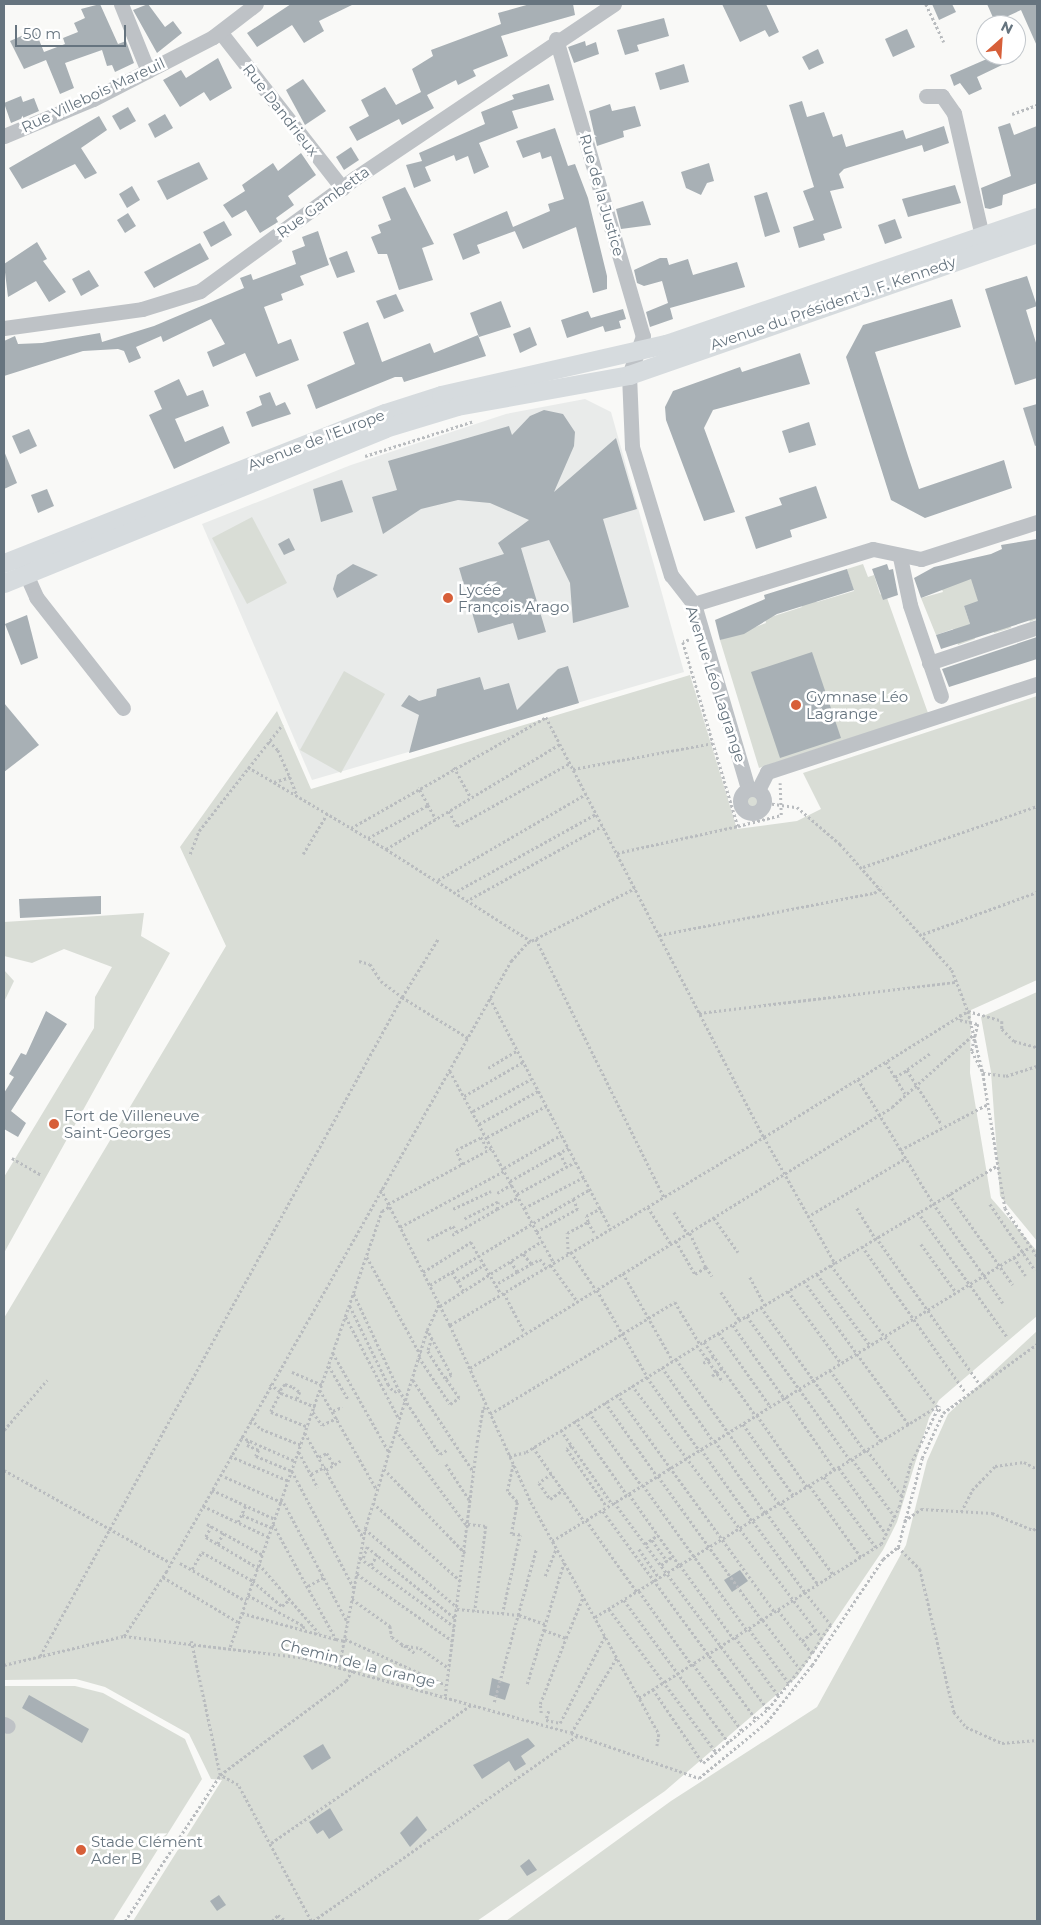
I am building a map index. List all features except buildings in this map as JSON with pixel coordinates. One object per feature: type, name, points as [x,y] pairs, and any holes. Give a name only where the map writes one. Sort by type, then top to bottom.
[{"type":"main road","name":"Avenue du Président J. F. Kennedy","points":[[640,352],[1037,217]]},
{"type":"main road","name":"Avenue du Président J. F. Kennedy","points":[[629,374],[1037,233]]},
{"type":"main road","name":"Avenue de l'Europe","points":[[4,583],[16,564],[326,435],[441,395],[640,352]]},
{"type":"main road","name":"Avenue de l'Europe","points":[[16,564],[385,428],[457,406],[629,374]]},
{"type":"street","points":[[121,4],[148,71]]},
{"type":"street","name":"Rue Villebois Mareuil","points":[[4,136],[148,71],[221,33],[256,4]]},
{"type":"street","name":"Rue Gambetta","points":[[4,328],[142,309],[200,291],[342,188],[556,39],[614,4]]},
{"type":"street","name":"Rue Dandrieux","points":[[221,33],[342,188]]},
{"type":"street","name":"Rue de la Justice","points":[[556,39],[643,336],[640,352]]},
{"type":"street","points":[[926,96],[942,96],[954,113],[982,236]]},
{"type":"street","name":"Avenue Léo Lagrange","points":[[640,352],[629,374],[632,447],[671,575],[694,604],[757,794]]},
{"type":"street","points":[[694,604],[873,549],[900,557],[921,559],[1037,522]]},
{"type":"street","points":[[900,557],[929,662],[941,696]]},
{"type":"street","points":[[16,564],[36,597],[123,708]]},
{"type":"street","points":[[929,662],[1037,626]]},
{"type":"street","points":[[757,794],[767,772],[1037,684]]},
{"type":"path","points":[[926,4],[944,42]]},
{"type":"path","points":[[1012,114],[1037,105]]},
{"type":"path","points":[[358,458],[478,420]]},
{"type":"path","points":[[351,828],[454,767],[546,717],[784,1176],[834,1263]]},
{"type":"path","points":[[190,854],[199,831],[282,725]]},
{"type":"path","points":[[269,741],[278,750],[298,796]]},
{"type":"path","points":[[573,769],[713,743]]},
{"type":"path","points":[[386,849],[560,744]]},
{"type":"path","points":[[449,811],[457,826],[570,763]]},
{"type":"path","points":[[248,767],[457,891],[531,941]]},
{"type":"path","points":[[454,767],[470,798]]},
{"type":"path","points":[[274,782],[290,777]]},
{"type":"path","points":[[418,788],[436,819]]},
{"type":"path","points":[[438,880],[586,794]]},
{"type":"path","points":[[757,794],[797,807],[863,868],[923,934],[956,982],[968,1011],[983,1073],[1005,1208],[1037,1256]]},
{"type":"path","points":[[368,838],[428,805]]},
{"type":"path","points":[[863,868],[1037,806]]},
{"type":"path","points":[[302,854],[327,814]]},
{"type":"path","points":[[457,891],[596,814]]},
{"type":"path","points":[[470,899],[602,825]]},
{"type":"path","points":[[616,853],[738,826]]},
{"type":"path","points":[[659,935],[874,893],[882,887]]},
{"type":"path","points":[[124,1636],[163,1577],[270,1384],[450,1071],[510,961],[531,941],[634,888]]},
{"type":"path","points":[[923,934],[1037,892]]},
{"type":"path","points":[[40,1656],[402,997],[438,939]]},
{"type":"path","points":[[536,939],[664,1197]]},
{"type":"path","points":[[359,961],[370,964],[381,981],[402,997],[468,1038]]},
{"type":"path","points":[[699,1013],[956,982]]},
{"type":"path","points":[[489,997],[611,1229]]},
{"type":"path","points":[[450,1325],[764,1137],[968,1011],[1002,1021],[1002,1030],[1014,1041],[1037,1047]]},
{"type":"path","points":[[961,1015],[960,1020],[978,1024],[975,1039]]},
{"type":"path","points":[[470,1368],[784,1176],[878,1116],[974,1034]]},
{"type":"path","points":[[488,1068],[517,1050]]},
{"type":"path","points":[[895,1077],[930,1054]]},
{"type":"path","points":[[464,1096],[523,1062]]},
{"type":"path","points":[[886,1062],[905,1094]]},
{"type":"path","points":[[983,1073],[1006,1076],[1037,1066]]},
{"type":"path","points":[[907,1070],[942,1125]]},
{"type":"path","points":[[450,1071],[504,1169],[552,1264],[578,1302]]},
{"type":"path","points":[[472,1111],[531,1079]]},
{"type":"path","points":[[858,1079],[878,1116],[933,1203],[1003,1303]]},
{"type":"path","points":[[480,1124],[538,1091]]},
{"type":"path","points":[[900,1150],[942,1125],[988,1104]]},
{"type":"path","points":[[486,1137],[546,1106]]},
{"type":"path","points":[[400,1227],[561,1135]]},
{"type":"path","points":[[462,1165],[456,1150],[481,1138],[488,1150]]},
{"type":"path","points":[[230,1647],[382,1211],[389,1205],[492,1148]]},
{"type":"path","points":[[497,1194],[511,1183],[568,1148]]},
{"type":"path","points":[[560,1153],[567,1167]]},
{"type":"path","points":[[12,1158],[42,1175]]},
{"type":"path","points":[[807,1217],[906,1158]]},
{"type":"path","points":[[452,1235],[576,1162]]},
{"type":"path","points":[[509,1456],[533,1447],[617,1394],[998,1165]]},
{"type":"path","points":[[524,1208],[584,1177]]},
{"type":"path","points":[[381,1189],[450,1325],[513,1465],[556,1549],[659,1734],[657,1746]]},
{"type":"path","points":[[430,1285],[590,1189]]},
{"type":"path","points":[[453,1208],[491,1191]]},
{"type":"path","points":[[949,1194],[1013,1285]]},
{"type":"path","points":[[537,1232],[578,1208],[572,1199]]},
{"type":"path","points":[[463,1220],[498,1202],[497,1209]]},
{"type":"path","points":[[990,1204],[1035,1270]]},
{"type":"path","points":[[648,1207],[671,1244]]},
{"type":"path","points":[[594,1232],[586,1216],[600,1208]]},
{"type":"path","points":[[857,1208],[875,1238],[929,1310],[980,1383]]},
{"type":"path","points":[[674,1212],[689,1233],[712,1276]]},
{"type":"path","points":[[918,1212],[1007,1338]]},
{"type":"path","points":[[714,1218],[738,1252]]},
{"type":"path","points":[[588,1222],[567,1233],[570,1253],[597,1290],[647,1376],[752,1521],[831,1625],[812,1654],[768,1710],[757,1721],[703,1763],[653,1689]]},
{"type":"path","points":[[427,1240],[453,1226],[457,1232]]},
{"type":"path","points":[[339,1667],[365,1529],[427,1330],[440,1305],[542,1241]]},
{"type":"path","points":[[676,1241],[695,1274],[706,1267]]},
{"type":"path","points":[[423,1272],[471,1242],[525,1333]]},
{"type":"path","points":[[921,1244],[956,1292]]},
{"type":"path","points":[[862,1246],[966,1393]]},
{"type":"path","points":[[552,1541],[1030,1247]]},
{"type":"path","points":[[522,1254],[531,1264]]},
{"type":"path","points":[[367,1257],[419,1356],[450,1404],[459,1398],[428,1351],[432,1338]]},
{"type":"path","points":[[1014,1257],[1026,1276]]},
{"type":"path","points":[[498,1283],[540,1259],[547,1267]]},
{"type":"path","points":[[510,1261],[517,1272]]},
{"type":"path","points":[[458,1281],[484,1265]]},
{"type":"path","points":[[831,1265],[943,1413]]},
{"type":"path","points":[[452,1272],[464,1291]]},
{"type":"path","points":[[623,1273],[674,1360],[833,1574]]},
{"type":"path","points":[[817,1274],[870,1345]]},
{"type":"path","points":[[750,1276],[765,1305]]},
{"type":"path","points":[[804,1281],[909,1425]]},
{"type":"path","points":[[788,1291],[841,1363]]},
{"type":"path","points":[[721,1292],[740,1320]]},
{"type":"path","points":[[354,1294],[399,1390],[440,1454],[446,1450]]},
{"type":"path","points":[[490,1414],[675,1302],[700,1344]]},
{"type":"path","points":[[350,1306],[388,1384],[394,1392],[399,1390]]},
{"type":"path","points":[[761,1307],[902,1496]]},
{"type":"path","points":[[346,1316],[400,1419]]},
{"type":"path","points":[[747,1316],[851,1460],[896,1518]]},
{"type":"path","points":[[733,1324],[835,1470]]},
{"type":"path","points":[[427,1330],[451,1375],[445,1378]]},
{"type":"path","points":[[719,1333],[770,1406]]},
{"type":"path","points":[[704,1342],[861,1556]]},
{"type":"path","points":[[1037,1344],[966,1393],[943,1413],[922,1458],[898,1547],[920,1569],[954,1712],[966,1727],[1002,1744],[1037,1740]]},
{"type":"path","points":[[700,1348],[723,1382]]},
{"type":"path","points":[[333,1353],[389,1452]]},
{"type":"path","points":[[703,1363],[714,1356]]},
{"type":"path","points":[[329,1366],[348,1399]]},
{"type":"path","points":[[662,1368],[818,1584]]},
{"type":"path","points":[[712,1376],[722,1368]]},
{"type":"path","points":[[830,1370],[881,1441]]},
{"type":"path","points":[[292,1372],[322,1385]]},
{"type":"path","points":[[412,1379],[474,1472]]},
{"type":"path","points":[[4,1430],[47,1380]]},
{"type":"path","points":[[270,1384],[280,1391],[315,1407]]},
{"type":"path","points":[[297,1399],[300,1392],[285,1384],[271,1412],[308,1427]]},
{"type":"path","points":[[632,1385],[685,1459],[822,1638]]},
{"type":"path","points":[[320,1390],[377,1488]]},
{"type":"path","points":[[617,1394],[776,1611],[812,1654]]},
{"type":"path","points":[[604,1402],[762,1620],[800,1669]]},
{"type":"path","points":[[595,1617],[938,1406]]},
{"type":"path","points":[[640,1698],[876,1547],[887,1535],[896,1518],[910,1465],[938,1406]]},
{"type":"path","points":[[333,1411],[342,1407]]},
{"type":"path","points":[[445,1696],[483,1408],[487,1407]]},
{"type":"path","points":[[313,1412],[322,1425],[337,1418]]},
{"type":"path","points":[[589,1412],[789,1683]]},
{"type":"path","points":[[251,1419],[301,1445]]},
{"type":"path","points":[[575,1420],[673,1556],[779,1696]]},
{"type":"path","points":[[743,1424],[793,1495]]},
{"type":"path","points":[[396,1430],[468,1525],[486,1526],[475,1612]]},
{"type":"path","points":[[561,1430],[613,1503],[768,1710]]},
{"type":"path","points":[[305,1433],[364,1537]]},
{"type":"path","points":[[241,1437],[296,1461]]},
{"type":"path","points":[[249,1441],[247,1445],[259,1450],[256,1456],[292,1471],[354,1588]]},
{"type":"path","points":[[572,1446],[566,1449],[607,1507]]},
{"type":"path","points":[[533,1447],[585,1521],[743,1732]]},
{"type":"path","points":[[299,1452],[318,1487]]},
{"type":"path","points":[[319,1457],[326,1453],[334,1465]]},
{"type":"path","points":[[230,1456],[289,1481]]},
{"type":"path","points":[[311,1474],[340,1461]]},
{"type":"path","points":[[961,1512],[972,1490],[995,1466],[1024,1462],[1037,1470]]},
{"type":"path","points":[[446,1464],[470,1501]]},
{"type":"path","points":[[502,1614],[520,1536],[511,1534],[517,1502],[507,1490],[513,1465]]},
{"type":"path","points":[[384,1468],[465,1553]]},
{"type":"path","points":[[838,1468],[887,1535]]},
{"type":"path","points":[[4,1470],[171,1563]]},
{"type":"path","points":[[552,1474],[539,1483],[550,1499],[563,1490]]},
{"type":"path","points":[[225,1477],[282,1501],[348,1622]]},
{"type":"path","points":[[824,1477],[876,1547]]},
{"type":"path","points":[[212,1490],[275,1519]]},
{"type":"path","points":[[372,1503],[461,1581]]},
{"type":"path","points":[[238,1523],[246,1505]]},
{"type":"path","points":[[203,1506],[269,1537]]},
{"type":"path","points":[[904,1521],[921,1509],[992,1513],[1033,1530],[1037,1527]]},
{"type":"path","points":[[602,1511],[706,1656],[757,1721]]},
{"type":"path","points":[[242,1514],[273,1526],[336,1638]]},
{"type":"path","points":[[207,1524],[263,1555]]},
{"type":"path","points":[[212,1526],[206,1537],[258,1568]]},
{"type":"path","points":[[365,1529],[457,1608],[475,1612],[519,1615],[545,1624]]},
{"type":"path","points":[[218,1544],[224,1533]]},
{"type":"path","points":[[645,1544],[658,1535]]},
{"type":"path","points":[[652,1540],[667,1561]]},
{"type":"path","points":[[361,1558],[367,1547],[456,1619]]},
{"type":"path","name":"Chemin de la Grange","points":[[4,1666],[124,1636],[191,1641],[230,1647],[339,1667],[445,1696],[571,1733],[699,1778],[767,1722],[812,1665],[883,1559],[898,1547]]},
{"type":"path","points":[[546,1576],[556,1549]]},
{"type":"path","points":[[639,1549],[659,1578]]},
{"type":"path","points":[[494,1702],[536,1550]]},
{"type":"path","points":[[192,1569],[202,1552],[253,1581],[282,1606],[289,1600]]},
{"type":"path","points":[[371,1565],[377,1555]]},
{"type":"path","points":[[661,1565],[673,1556]]},
{"type":"path","points":[[361,1558],[455,1627]]},
{"type":"path","points":[[527,1684],[564,1562]]},
{"type":"path","points":[[180,1563],[246,1601]]},
{"type":"path","points":[[259,1564],[320,1634]]},
{"type":"path","points":[[357,1574],[453,1641]]},
{"type":"path","points":[[163,1577],[238,1622]]},
{"type":"path","points":[[308,1586],[324,1577]]},
{"type":"path","points":[[248,1595],[304,1626],[303,1630]]},
{"type":"path","points":[[541,1713],[540,1704],[583,1597]]},
{"type":"path","points":[[352,1599],[390,1626],[392,1637],[415,1653]]},
{"type":"path","points":[[624,1600],[729,1743]]},
{"type":"path","points":[[609,1609],[716,1752]]},
{"type":"path","points":[[242,1613],[345,1640],[447,1686]]},
{"type":"path","points":[[543,1630],[566,1638]]},
{"type":"path","points":[[802,1641],[815,1630]]},
{"type":"path","points":[[549,1711],[546,1720],[560,1724],[604,1636]]},
{"type":"path","points":[[191,1641],[220,1775],[238,1786],[271,1843],[312,1921],[577,1735]]},
{"type":"path","points":[[402,1645],[420,1648],[449,1668]]},
{"type":"path","points":[[571,1733],[616,1657]]},
{"type":"path","points":[[125,1921],[220,1775],[346,1681],[352,1671]]},
{"type":"path","points":[[271,1843],[471,1704]]},
{"type":"path","points":[[272,1921],[278,1915],[286,1921]]},
{"type":"shaded area","name":"Lycée François Arago","points":[[585,399],[611,412],[684,672],[312,780],[202,524],[351,465],[506,414]]},
{"type":"shaded area","points":[[252,517],[287,583],[247,604],[212,538]]},
{"type":"shaded area","points":[[1037,561],[1037,619],[1030,622],[1021,596],[1000,595],[1011,628],[994,633],[988,617],[964,606],[975,639],[958,645],[953,629],[936,635],[921,598],[943,592],[941,587],[961,563]]},
{"type":"shaded area","points":[[863,564],[868,577],[874,575],[880,594],[887,598],[928,713],[759,768],[720,640],[766,623],[760,602],[771,617],[802,607],[795,586],[817,602],[854,591],[847,569]]},
{"type":"shaded area","points":[[344,671],[385,694],[341,773],[300,750]]},
{"type":"shaded area","points":[[690,675],[737,829],[797,821],[821,809],[803,773],[1037,696],[1037,980],[971,1010],[970,1073],[991,1198],[1037,1251],[1037,1316],[939,1400],[929,1418],[897,1522],[883,1550],[797,1677],[665,1791],[477,1921],[133,1921],[222,1780],[211,1779],[189,1734],[105,1687],[76,1679],[4,1680],[4,1318],[226,946],[180,847],[277,711],[311,789]]},
{"type":"shaded area","points":[[751,792],[757,795],[760,801],[757,807],[751,810],[745,807],[742,801],[745,795]]},
{"type":"shaded area","points":[[144,913],[141,936],[170,953],[4,1253],[4,1177],[94,1028],[95,997],[112,967],[64,949],[32,963],[4,956],[4,922]]},
{"type":"shaded area","points":[[4,970],[14,981],[4,1002]]},
{"type":"shaded area","points":[[1037,992],[1037,1241],[1000,1196],[991,1072],[981,1017]]},
{"type":"shaded area","points":[[1037,1331],[1037,1921],[506,1921],[671,1801],[817,1707],[906,1545],[927,1461],[948,1414]]},
{"type":"shaded area","name":"Stade Clément Ader B","points":[[4,1686],[75,1686],[103,1693],[185,1739],[202,1779],[113,1921],[4,1921]]},
{"type":"place","name":"Lycée François Arago","points":[[448,598]]},
{"type":"place","name":"Gymnase Léo Lagrange","points":[[796,705]]},
{"type":"place","name":"Fort de Villeneuve Saint-Georges","points":[[54,1124]]},
{"type":"place","name":"Stade Clément Ader B","points":[[81,1850]]}]
